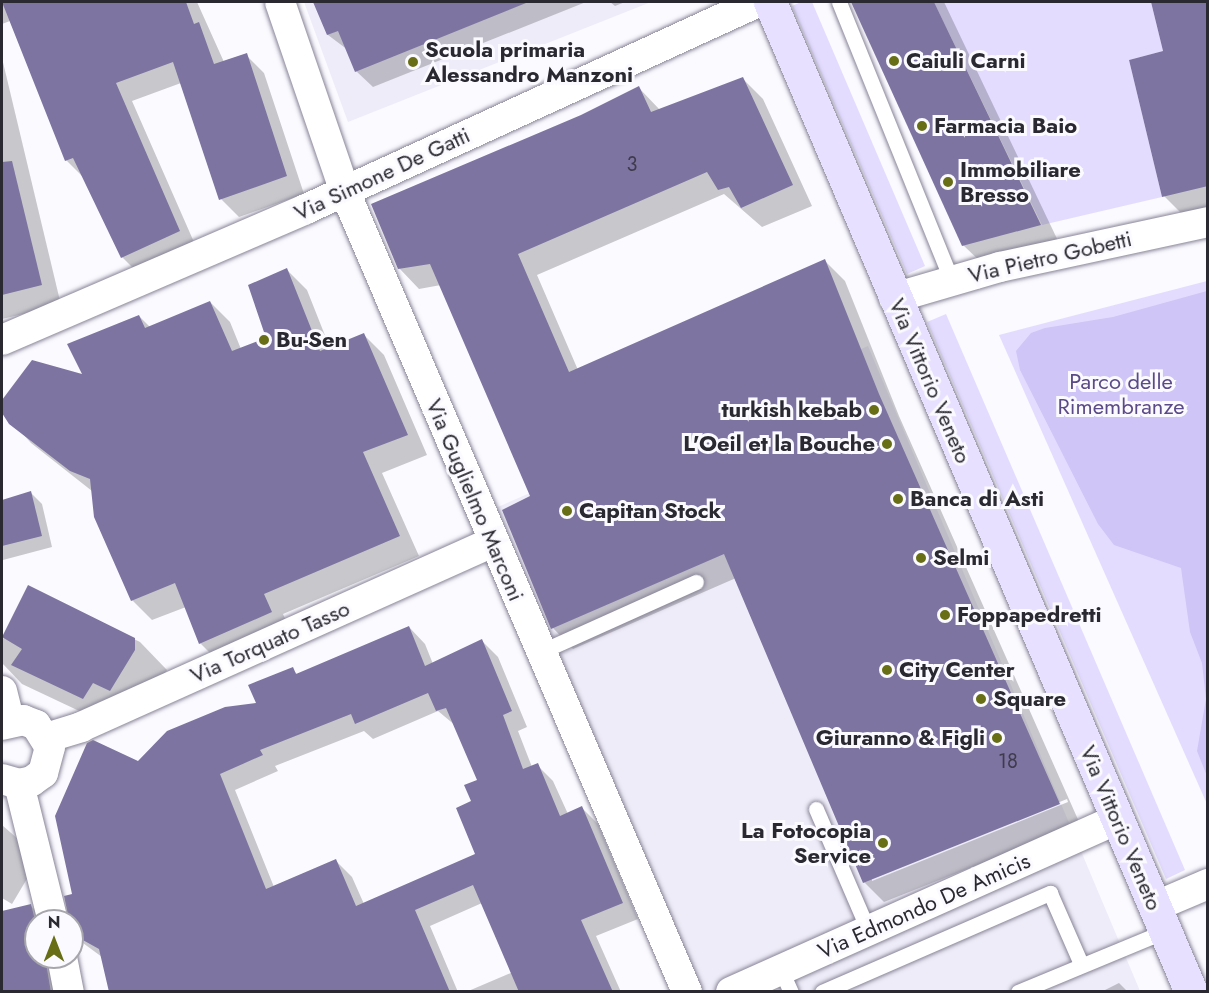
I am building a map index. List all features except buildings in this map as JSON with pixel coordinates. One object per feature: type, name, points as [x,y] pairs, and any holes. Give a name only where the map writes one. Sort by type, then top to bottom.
[{"type":"main road","name":"Via Vittorio Veneto","points":[[770,2],[1191,992]]},
{"type":"street","name":"Via Guglielmo Marconi","points":[[280,2],[345,192],[492,542],[687,992]]},
{"type":"street","name":"Via Simone De Gatti","points":[[2,340],[345,192],[758,2]]},
{"type":"street","name":"Via Pietro Gobetti","points":[[894,298],[951,279],[1208,222]]},
{"type":"street","name":"Via Torquato Tasso","points":[[46,738],[81,727],[492,542]]},
{"type":"street","points":[[2,691],[5,723],[36,725],[46,738],[49,761],[42,773],[32,781],[10,782],[49,909]]},
{"type":"street","name":"Via Edmondo De Amicis","points":[[731,992],[786,981],[868,930],[1117,819]]},
{"type":"street","points":[[1160,919],[1208,884]]},
{"type":"street","points":[[64,969],[69,992]]},
{"type":"lane","points":[[839,2],[951,279]]},
{"type":"lane","points":[[540,652],[696,582]]},
{"type":"lane","points":[[816,809],[868,930]]},
{"type":"lane","points":[[822,992],[1050,893],[1082,964]]},
{"type":"lane","points":[[1018,992],[1082,964],[1160,919]]},
{"type":"shaded area","name":"Scuola primaria Alessandro Manzoni","points":[[304,2],[651,2],[348,122]]},
{"type":"shaded area","points":[[868,346],[1140,991],[703,991],[491,510]]},
{"type":"green space","points":[[801,2],[812,2],[925,266],[907,274],[792,6]]},
{"type":"green space","points":[[934,2],[1151,2],[1163,51],[1129,60],[1162,197],[1042,225]]},
{"type":"green space","name":"Parco delle Rimembranze","points":[[1207,281],[1207,804],[999,335]]},
{"type":"green space","name":"Parco delle Rimembranze","points":[[1208,291],[1207,776],[1197,751],[1206,699],[1202,663],[1190,632],[1181,568],[1114,545],[1098,524],[1020,370],[1016,351],[1031,333],[1045,328],[1113,317]]},
{"type":"green space","points":[[946,314],[1185,870],[1166,879],[927,322]]},
{"type":"place","name":"Caiuli Carni","points":[[894,61]]},
{"type":"place","name":"Scuola primaria Alessandro Manzoni","points":[[413,62]]},
{"type":"place","name":"Farmacia Baio","points":[[922,126]]},
{"type":"place","name":"Immobiliare Bresso","points":[[948,182]]},
{"type":"place","name":"Bu-Sen","points":[[264,340]]},
{"type":"place","name":"turkish kebab","points":[[874,410]]},
{"type":"place","name":"L'Oeil et la Bouche","points":[[887,444]]},
{"type":"place","name":"Banca di Asti","points":[[898,499]]},
{"type":"place","name":"Capitan Stock","points":[[567,511]]},
{"type":"place","name":"Selmi","points":[[921,558]]},
{"type":"place","name":"Foppapedretti","points":[[945,615]]},
{"type":"place","name":"City Center","points":[[887,670]]},
{"type":"place","name":"Square","points":[[981,699]]},
{"type":"place","name":"Giuranno & Figli","points":[[997,738]]},
{"type":"place","name":"La Fotocopia Service","points":[[883,843]]}]
